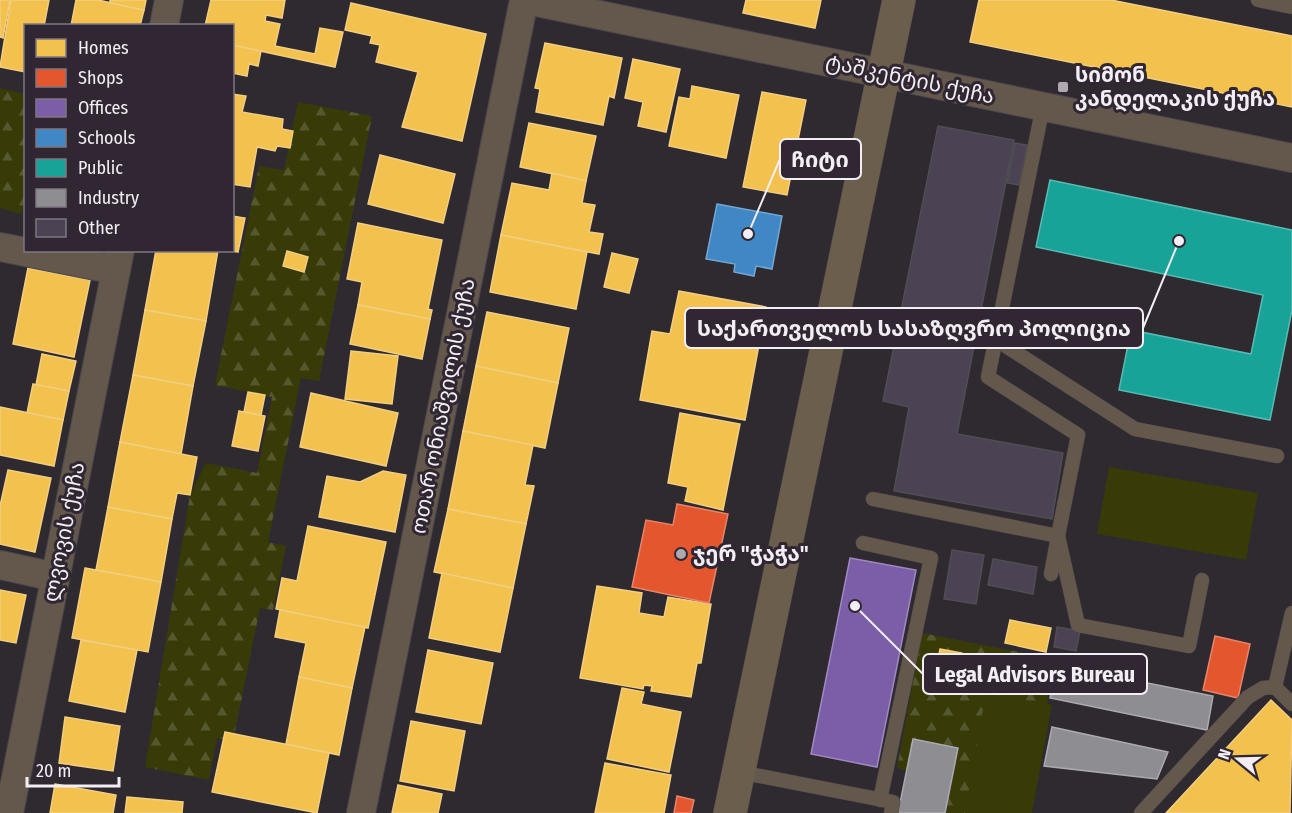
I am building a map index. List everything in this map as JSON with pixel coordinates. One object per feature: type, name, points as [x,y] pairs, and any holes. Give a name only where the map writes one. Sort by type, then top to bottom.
[{"type":"main road","points":[[730,813],[899,0]]},
{"type":"street","points":[[164,24],[169,0]]},
{"type":"street","name":"ტაშკენტის ქუჩა","points":[[526,0],[1292,158]]},
{"type":"street","name":"ოთარ ონიაშვილის ქუჩა","points":[[361,813],[526,0]]},
{"type":"street","points":[[0,247],[24,250]]},
{"type":"street","points":[[45,252],[118,260]]},
{"type":"street","name":"ლვოვის ქუჩა","points":[[9,813],[118,260]]},
{"type":"street","points":[[0,565],[55,577]]},
{"type":"lane","points":[[1258,0],[1292,7]]},
{"type":"lane","points":[[1043,106],[988,377],[1078,435],[1051,574]]},
{"type":"lane","points":[[995,339],[1135,429],[1277,456]]},
{"type":"lane","points":[[873,499],[1058,536]]},
{"type":"lane","points":[[1058,536],[1078,625],[1189,646],[1202,580]]},
{"type":"lane","points":[[863,543],[931,558],[880,800]]},
{"type":"lane","points":[[1275,687],[1292,613]]},
{"type":"lane","points":[[1141,813],[1248,697],[1263,688],[1275,687],[1292,704]]},
{"type":"lane","points":[[739,772],[894,802],[891,813]]},
{"type":"green space","points":[[0,88],[24,94],[24,201],[21,214],[0,208]]},
{"type":"green space","points":[[298,102],[372,116],[319,381],[301,378],[268,542],[286,546],[273,610],[260,608],[233,741],[217,738],[209,780],[145,767],[190,495],[206,463],[257,473],[272,397],[215,385],[259,166],[284,170]]},
{"type":"green space","points":[[1109,467],[1258,493],[1246,560],[1097,534]]},
{"type":"green space","points":[[922,633],[1055,659],[1047,701],[1050,708],[1031,813],[946,813],[952,781],[897,768]]},
{"type":"green space","points":[[986,693],[1052,705],[1032,813],[965,813]]},
{"type":"building: Homes","points":[[0,0],[10,0],[3,38],[0,37]]},
{"type":"building: Homes","points":[[11,0],[49,0],[44,24],[24,24],[24,72],[0,67]]},
{"type":"building: Homes","points":[[76,0],[98,0],[144,10],[140,24],[71,24]]},
{"type":"building: Homes","points":[[110,0],[146,0],[144,10],[110,3]]},
{"type":"building: Homes","points":[[211,0],[285,0],[282,18],[266,15],[265,21],[280,24],[275,46],[315,54],[320,28],[343,32],[335,67],[234,45],[234,24],[205,24]]},
{"type":"building: Homes","points":[[746,0],[821,0],[815,28],[743,13]]},
{"type":"building: Homes","points":[[979,0],[1111,0],[1292,36],[1292,107],[970,42]]},
{"type":"building: Homes","points":[[351,3],[486,34],[462,141],[402,127],[418,72],[376,62],[380,45],[370,43],[372,36],[345,30]]},
{"type":"building: Homes","points":[[545,43],[622,58],[614,98],[609,96],[603,125],[536,112],[540,89],[535,88]]},
{"type":"building: Homes","points":[[234,45],[261,51],[258,66],[249,64],[247,76],[234,73]]},
{"type":"building: Homes","points":[[633,59],[680,69],[666,132],[638,126],[643,102],[625,98]]},
{"type":"building: Homes","points":[[692,86],[739,95],[726,158],[669,146],[679,97],[690,99]]},
{"type":"building: Homes","points":[[762,92],[806,100],[787,195],[743,187]]},
{"type":"building: Homes","points":[[234,94],[246,96],[242,112],[283,119],[282,129],[293,131],[290,148],[277,146],[275,151],[257,147],[250,187],[234,184]]},
{"type":"building: Homes","points":[[529,123],[596,136],[586,181],[520,167]]},
{"type":"building: Homes","points":[[380,155],[455,174],[443,223],[368,204]]},
{"type":"building: Homes","points":[[552,173],[586,181],[582,203],[595,205],[589,232],[603,234],[599,254],[501,235],[512,183],[549,190]]},
{"type":"building: Homes","points":[[234,216],[245,218],[238,252],[234,251]]},
{"type":"building: Homes","points":[[358,223],[442,240],[428,309],[432,310],[430,319],[358,305],[362,282],[347,279]]},
{"type":"building: Homes","points":[[501,235],[587,252],[576,309],[490,292]]},
{"type":"building: Homes","points":[[287,251],[308,257],[304,272],[283,266]]},
{"type":"building: Homes","points":[[156,252],[218,252],[206,321],[145,310]]},
{"type":"building: Homes","points":[[612,253],[638,259],[629,293],[604,287]]},
{"type":"building: Homes","points":[[28,268],[90,280],[74,357],[13,344]]},
{"type":"building: Homes","points":[[679,291],[766,307],[745,420],[640,400],[652,331],[670,334]]},
{"type":"building: Homes","points":[[358,305],[430,319],[422,359],[350,344]]},
{"type":"building: Homes","points":[[145,310],[206,321],[193,386],[133,375]]},
{"type":"building: Homes","points":[[487,312],[569,328],[558,383],[476,366]]},
{"type":"building: Homes","points":[[351,351],[398,356],[392,404],[345,399]]},
{"type":"building: Homes","points":[[42,354],[76,361],[69,391],[36,385]]},
{"type":"building: Homes","points":[[476,366],[558,383],[545,448],[463,431]]},
{"type":"building: Homes","points":[[133,375],[193,386],[181,454],[120,442]]},
{"type":"building: Homes","points":[[33,384],[69,391],[63,420],[27,413]]},
{"type":"building: Homes","points":[[248,392],[265,395],[261,415],[244,412]]},
{"type":"building: Homes","points":[[311,393],[398,413],[386,466],[300,447]]},
{"type":"building: Homes","points":[[0,407],[63,420],[54,466],[0,455]]},
{"type":"building: Homes","points":[[239,411],[265,416],[258,451],[232,446]]},
{"type":"building: Homes","points":[[680,413],[740,424],[723,510],[685,501],[688,487],[668,483]]},
{"type":"building: Homes","points":[[463,431],[533,445],[525,485],[534,486],[526,524],[448,509]]},
{"type":"building: Homes","points":[[120,442],[197,457],[190,495],[177,493],[172,519],[108,507]]},
{"type":"building: Homes","points":[[8,470],[51,478],[35,552],[0,544],[0,506]]},
{"type":"building: Homes","points":[[383,471],[406,475],[395,532],[319,517],[327,476],[360,482]]},
{"type":"building: Homes","points":[[108,507],[172,519],[161,582],[96,570]]},
{"type":"building: Homes","points":[[448,509],[526,524],[513,588],[434,572]]},
{"type":"building: Homes","points":[[308,526],[386,542],[368,628],[276,609],[282,578],[297,581]]},
{"type":"building: Homes","points":[[85,568],[161,582],[148,652],[72,638]]},
{"type":"building: Homes","points":[[442,573],[513,588],[500,652],[429,638]]},
{"type":"building: Homes","points":[[597,586],[642,593],[639,613],[664,617],[668,597],[711,604],[701,663],[697,663],[691,697],[651,691],[652,686],[644,685],[643,689],[580,678]]},
{"type":"building: Homes","points":[[0,590],[26,595],[16,643],[0,640]]},
{"type":"building: Homes","points":[[280,610],[365,627],[352,688],[299,677],[306,643],[275,637]]},
{"type":"building: Homes","points":[[1010,620],[1051,628],[1046,652],[1005,643]]},
{"type":"building: Homes","points":[[81,640],[137,650],[125,712],[69,701]]},
{"type":"building: Homes","points":[[940,649],[962,653],[960,669],[937,665]]},
{"type":"building: Homes","points":[[428,650],[493,663],[481,724],[416,712]]},
{"type":"building: Homes","points":[[299,677],[352,688],[339,755],[286,744]]},
{"type":"building: Homes","points":[[622,688],[644,692],[641,704],[681,712],[669,772],[607,759]]},
{"type":"building: Homes","points":[[1271,700],[1292,720],[1290,813],[1166,813]]},
{"type":"building: Homes","points":[[65,717],[120,726],[113,771],[59,763]]},
{"type":"building: Homes","points":[[411,721],[465,731],[454,791],[400,781]]},
{"type":"building: Homes","points":[[225,732],[329,753],[317,813],[212,792]]},
{"type":"building: Homes","points":[[605,763],[671,775],[664,813],[595,813]]},
{"type":"building: Homes","points":[[55,784],[116,795],[113,813],[50,813]]},
{"type":"building: Homes","points":[[398,785],[442,794],[438,813],[392,813]]},
{"type":"building: Homes","points":[[127,797],[183,802],[182,813],[125,813]]},
{"type":"building: Shops","points":[[677,504],[728,514],[709,603],[632,587],[646,520],[673,525]]},
{"type":"building: Shops","points":[[1215,636],[1250,644],[1238,698],[1203,690]]},
{"type":"building: Shops","points":[[677,796],[694,800],[691,813],[674,813]]},
{"type":"building: Offices","points":[[850,558],[916,570],[877,767],[811,754]]},
{"type":"building: Schools","points":[[717,204],[782,216],[772,269],[756,266],[754,276],[734,272],[735,264],[706,259]]},
{"type":"building: Public","points":[[1050,180],[1292,230],[1292,310],[1270,420],[1119,390],[1131,330],[1251,354],[1263,295],[1036,247]]},
{"type":"building: Industry","points":[[1057,665],[1213,696],[1207,730],[1050,698]]},
{"type":"building: Industry","points":[[1052,727],[1168,752],[1157,779],[1044,766]]},
{"type":"building: Industry","points":[[913,739],[958,748],[945,813],[898,813]]},
{"type":"building: Other","points":[[938,126],[1014,140],[957,434],[1063,453],[1052,519],[894,491],[909,407],[883,401]]},
{"type":"building: Other","points":[[1015,143],[1027,145],[1019,185],[1007,183]]},
{"type":"building: Other","points":[[952,550],[984,555],[976,604],[944,599]]},
{"type":"building: Other","points":[[993,559],[1037,567],[1033,594],[988,585]]},
{"type":"building: Other","points":[[1057,627],[1080,631],[1076,651],[1054,647]]},
{"type":"place","name":"სიმონ კანდელაკის ქუჩა","points":[[1063,87]]},
{"type":"place","name":"ჩიტი","points":[[748,234]]},
{"type":"place","name":"საქართველოს სასაზღვრო პოლიცია","points":[[1179,241]]},
{"type":"place","name":"ჯერ \"ჭაჭა\"","points":[[681,554]]},
{"type":"place","name":"Legal Advisors Bureau","points":[[855,606]]}]
